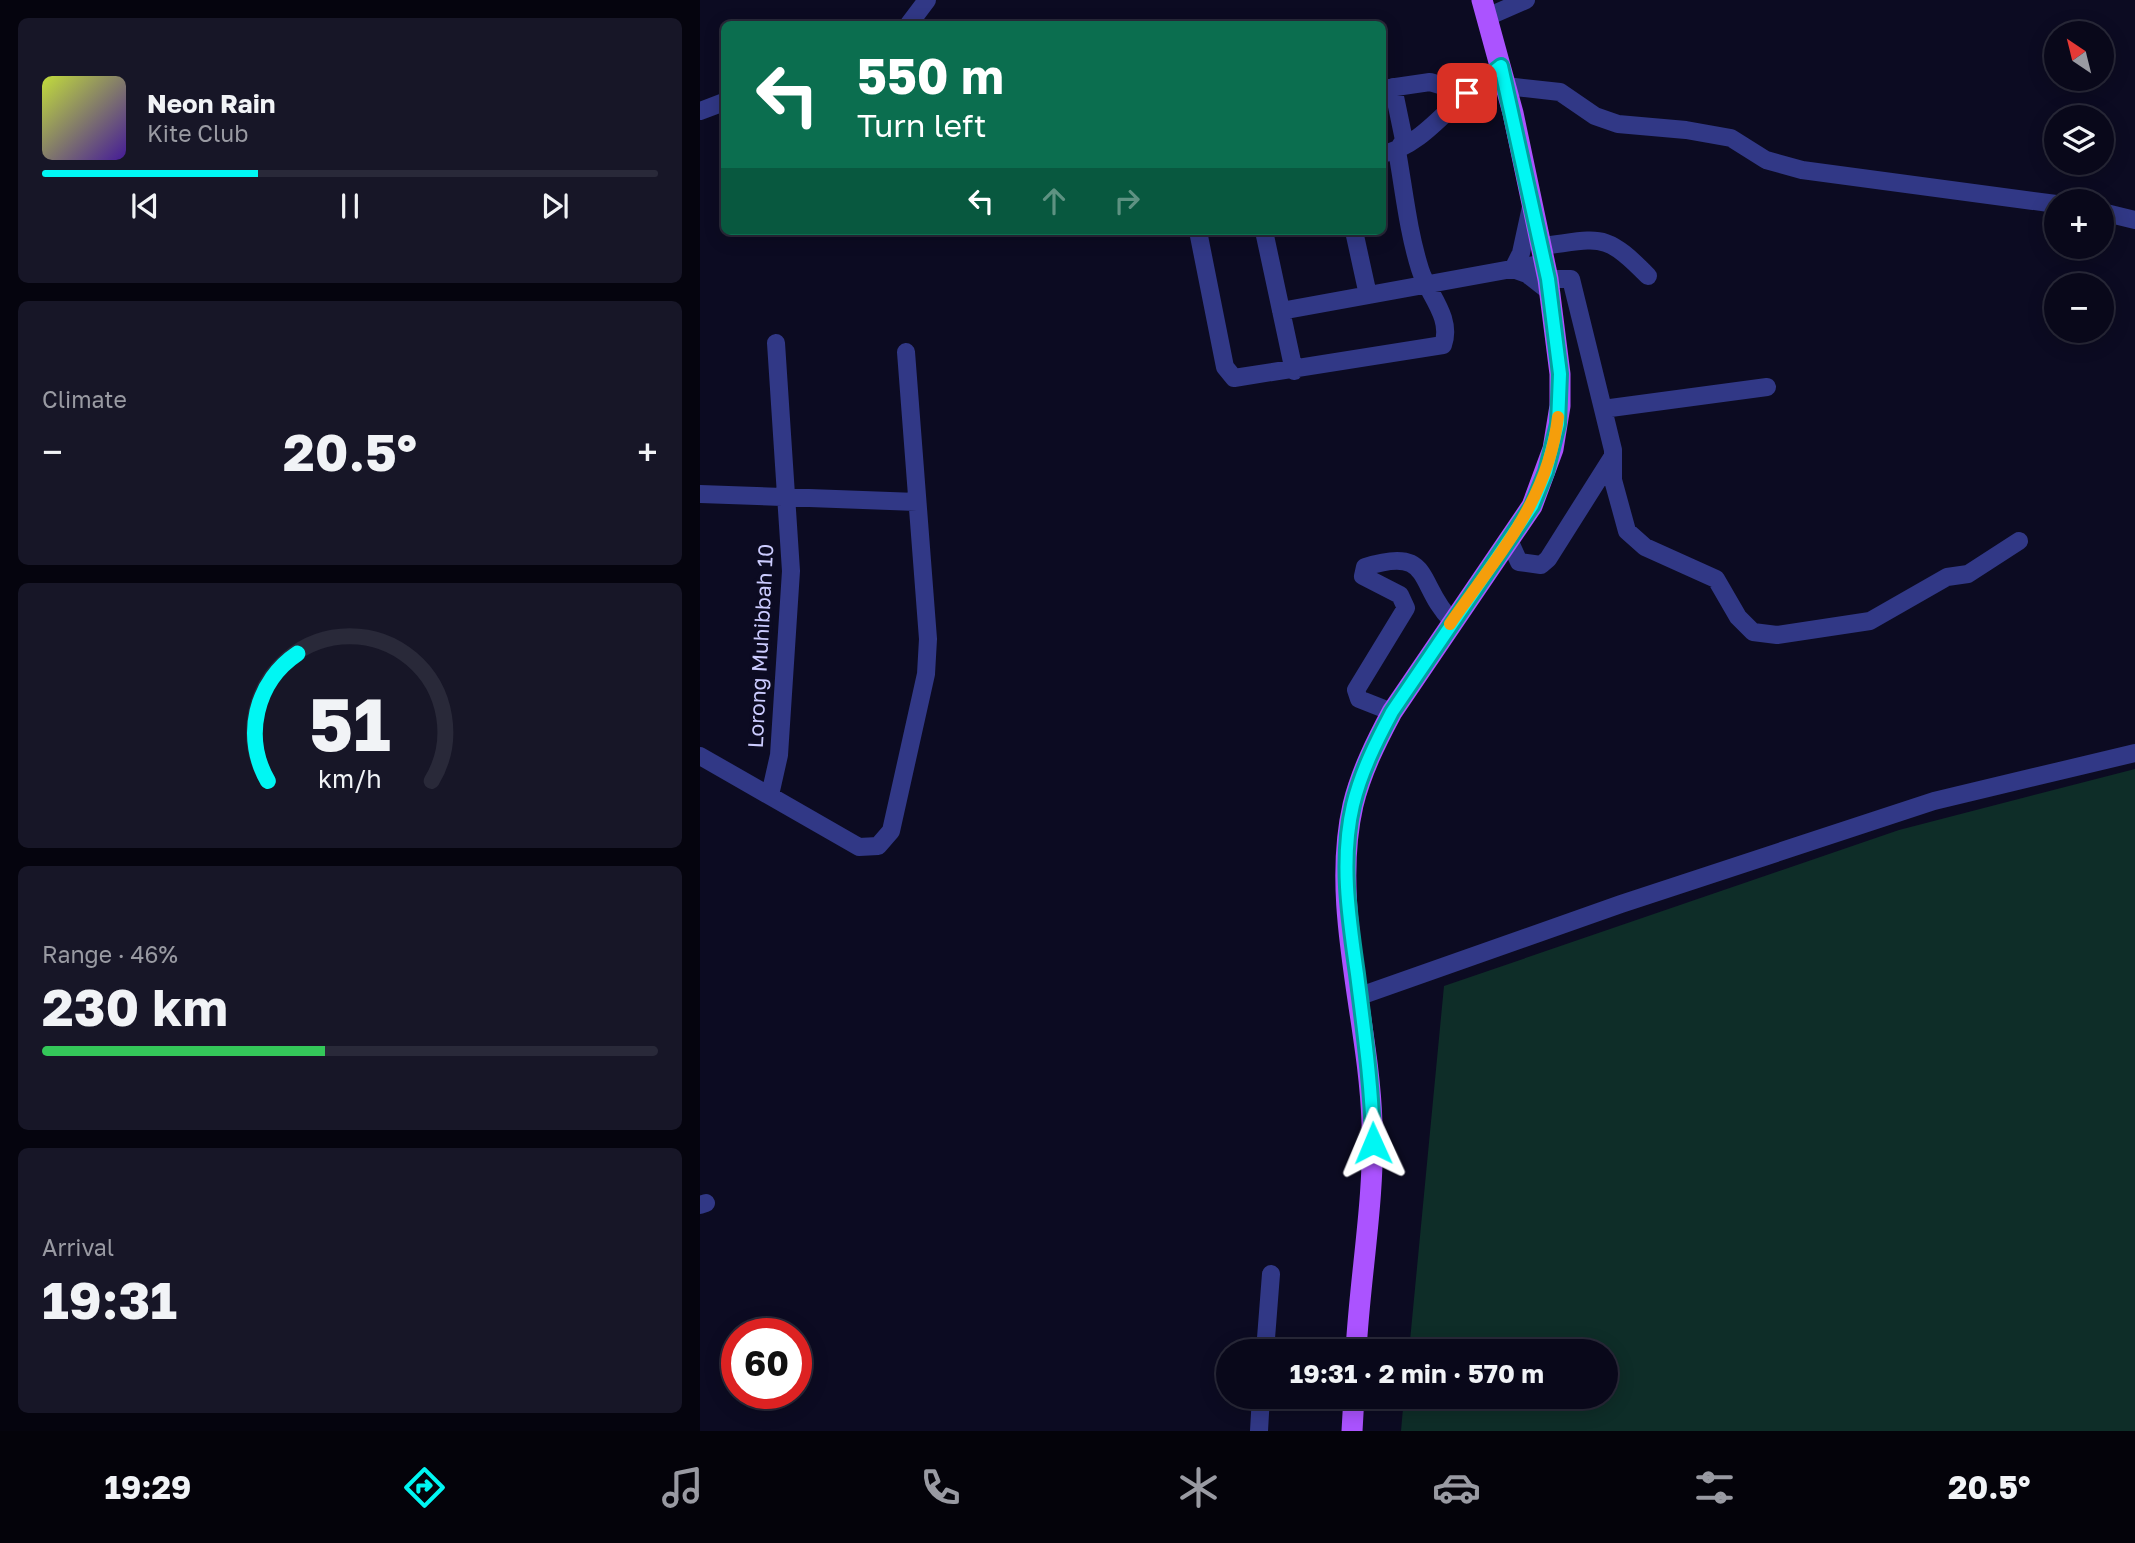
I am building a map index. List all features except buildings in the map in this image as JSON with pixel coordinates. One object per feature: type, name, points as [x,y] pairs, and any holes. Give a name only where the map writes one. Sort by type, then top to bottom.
[{"type":"main road","points":[[1357,1339],[1373,1162],[1371,1085],[1349,916],[1348,838],[1359,783],[1392,712],[1445,613],[1509,540],[1540,490],[1558,424],[1560,374],[1546,270],[1532,196],[1485,8]]},
{"type":"main road","points":[[1352,1431],[1353,1409]]},
{"type":"street","points":[[911,21],[927,0]]},
{"type":"street","points":[[1485,8],[1526,0]]},
{"type":"street","points":[[1390,152],[1467,93],[1503,76],[1560,92],[1594,116],[1618,124],[1686,130],[1731,138],[1766,160],[1802,170],[2044,202]]},
{"type":"street","points":[[1390,152],[1404,140],[1388,88],[1420,82],[1467,93]]},
{"type":"street","points":[[700,111],[721,103]]},
{"type":"street","points":[[1199,235],[1227,372],[1238,379],[1439,347],[1445,337],[1438,302],[1420,269],[1390,152]]},
{"type":"street","points":[[1513,268],[1521,253],[1532,196]]},
{"type":"street","points":[[2114,215],[2135,220]]},
{"type":"street","points":[[1265,235],[1294,371]]},
{"type":"street","points":[[1355,235],[1368,295]]},
{"type":"street","points":[[1513,268],[1539,282],[1546,270],[1592,240],[1608,242],[1622,250],[1648,276]]},
{"type":"street","points":[[1281,311],[1513,268],[1546,270],[1571,279],[1613,456],[1614,480],[1628,531],[1645,547],[1716,579],[1741,622],[1753,632],[1777,635],[1870,621],[1947,577],[1968,574],[2019,541]]},
{"type":"street","name":"Lorong Muhibbah 10","points":[[770,795],[779,755],[791,571],[789,499],[776,343]]},
{"type":"street","points":[[700,756],[859,847],[878,846],[891,831],[926,674],[928,639],[906,352]]},
{"type":"street","points":[[1603,410],[1767,387]]},
{"type":"street","points":[[1509,540],[1519,562],[1541,565],[1548,559],[1613,456]]},
{"type":"street","points":[[700,494],[917,502]]},
{"type":"street","points":[[1406,608],[1400,595],[1363,576],[1365,566],[1402,560],[1413,562],[1420,568],[1445,613]]},
{"type":"street","points":[[1406,608],[1445,613]]},
{"type":"street","points":[[1392,712],[1359,699],[1356,690],[1406,608]]},
{"type":"street","points":[[1360,996],[1633,900],[1934,801],[2135,753]]},
{"type":"street","points":[[1266,1339],[1271,1273]]},
{"type":"street","points":[[1259,1431],[1260,1409]]},
{"type":"green space","points":[[2135,769],[2135,1431],[1401,1431],[1403,1409],[1618,1409],[1618,1339],[1410,1339],[1444,986],[1899,830]]},
{"type":"slow traffic","points":[[1450,624],[1532,506],[1553,449],[1558,417]]},
{"type":"route","points":[[1373,1143],[1371,1085],[1349,916],[1347,870],[1348,838],[1359,783],[1392,712],[1532,506],[1553,449],[1560,406],[1560,374],[1548,279],[1532,196],[1501,66],[1467,93]]}]
